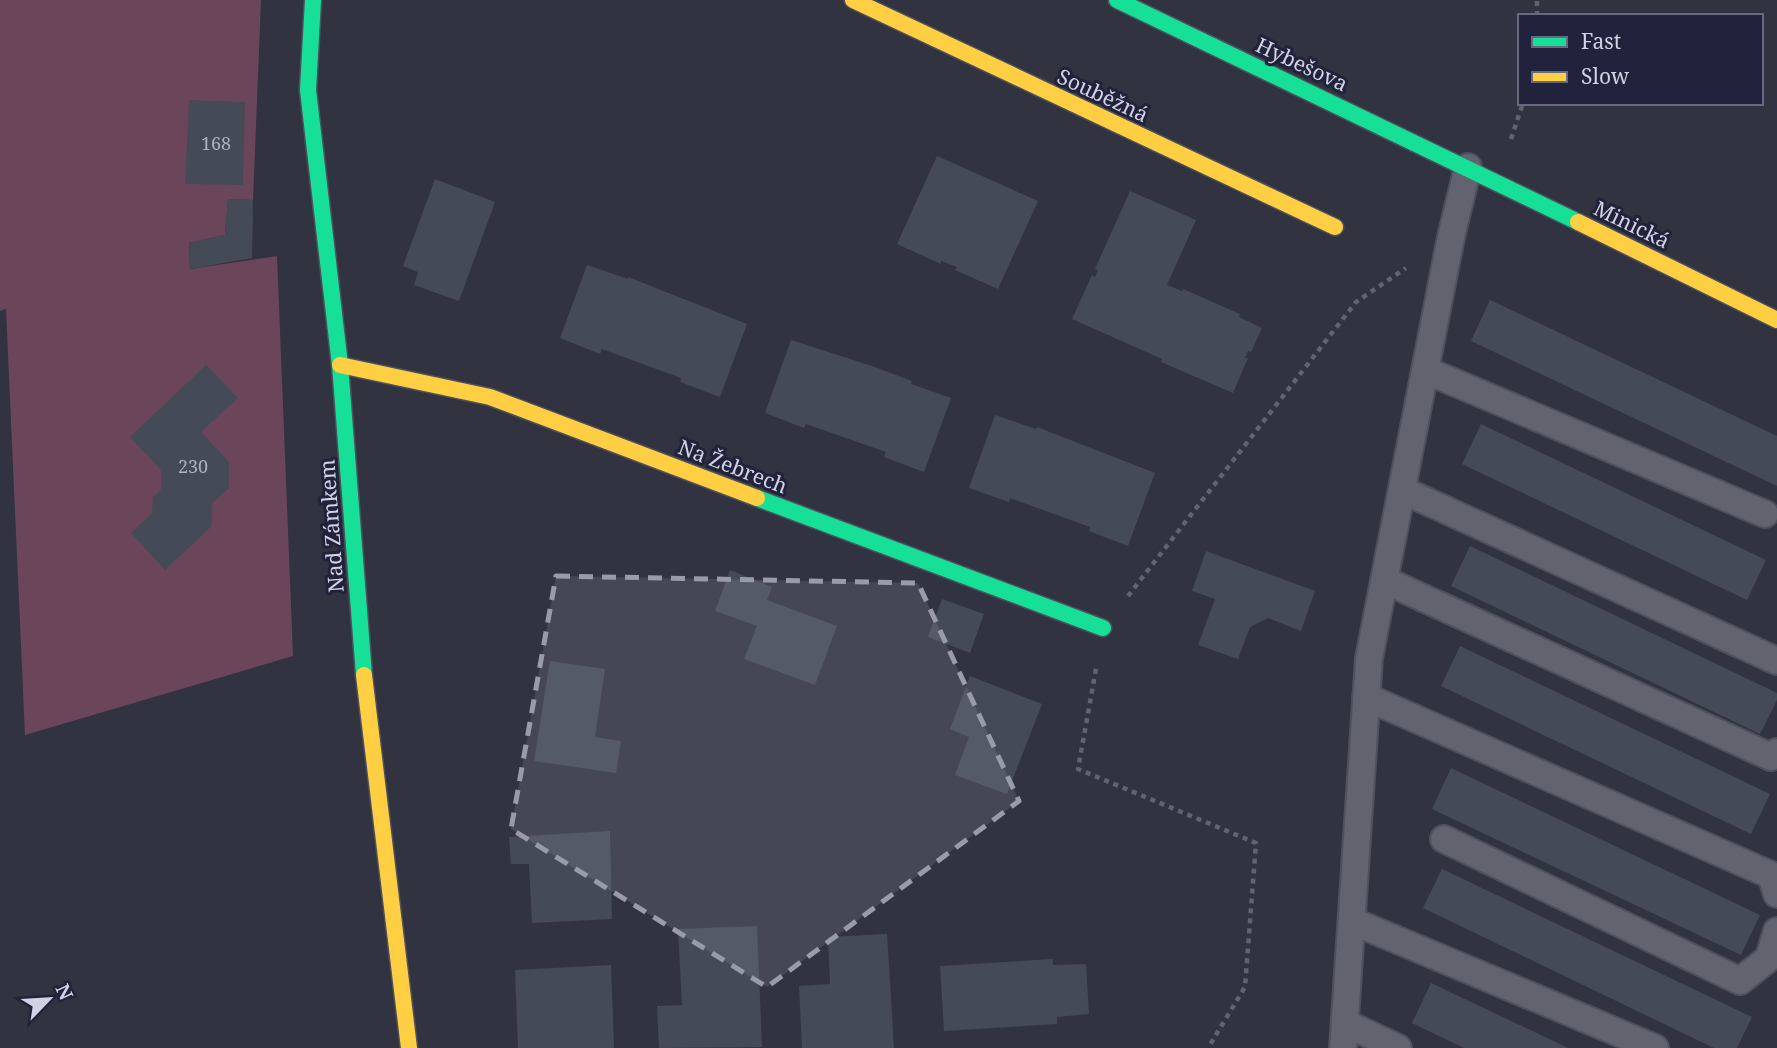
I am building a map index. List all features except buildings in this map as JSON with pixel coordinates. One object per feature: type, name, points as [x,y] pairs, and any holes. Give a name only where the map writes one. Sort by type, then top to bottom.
[{"type":"street","name":"Nad Zámkem","points":[[313,0],[308,90],[340,365],[364,676],[409,1048]]},
{"type":"street","name":"Souběžná","points":[[853,0],[1335,227]]},
{"type":"street","name":"Hybešova","points":[[1117,0],[1468,167]]},
{"type":"street","name":"Minická","points":[[1468,167],[1777,320]]},
{"type":"street","name":"Na Žebrech","points":[[340,365],[490,397],[1104,628]]},
{"type":"lane","points":[[1398,1048],[1344,1036],[1369,657],[1451,237],[1468,167]]},
{"type":"lane","points":[[1425,370],[1765,514]]},
{"type":"lane","points":[[1402,490],[1777,661]]},
{"type":"lane","points":[[1384,580],[1771,757],[1777,752]]},
{"type":"lane","points":[[1366,697],[1771,875],[1777,894]]},
{"type":"lane","points":[[1444,839],[1740,981],[1769,958],[1777,931]]},
{"type":"lane","points":[[1352,920],[1655,1048]]},
{"type":"path","points":[[1208,1048],[1245,987],[1256,843],[1078,769],[1104,628],[1356,302],[1451,237]]},
{"type":"highlighted area","points":[[556,576],[918,583],[1019,801],[767,987],[511,829]]},
{"type":"shaded area","points":[[0,0],[261,0],[253,200],[228,199],[225,235],[189,243],[190,269],[277,256],[293,656],[25,735],[6,309],[0,311]]},
{"type":"traffic: fast","points":[[313,0],[308,90],[340,365],[364,675]]},
{"type":"traffic: fast","points":[[1117,0],[1578,222]]},
{"type":"traffic: fast","points":[[757,498],[1103,628]]},
{"type":"traffic: slow","points":[[853,0],[1335,227]]},
{"type":"traffic: slow","points":[[1578,222],[1777,320]]},
{"type":"traffic: slow","points":[[340,365],[490,397],[757,498]]},
{"type":"traffic: slow","points":[[364,675],[409,1048]]}]
